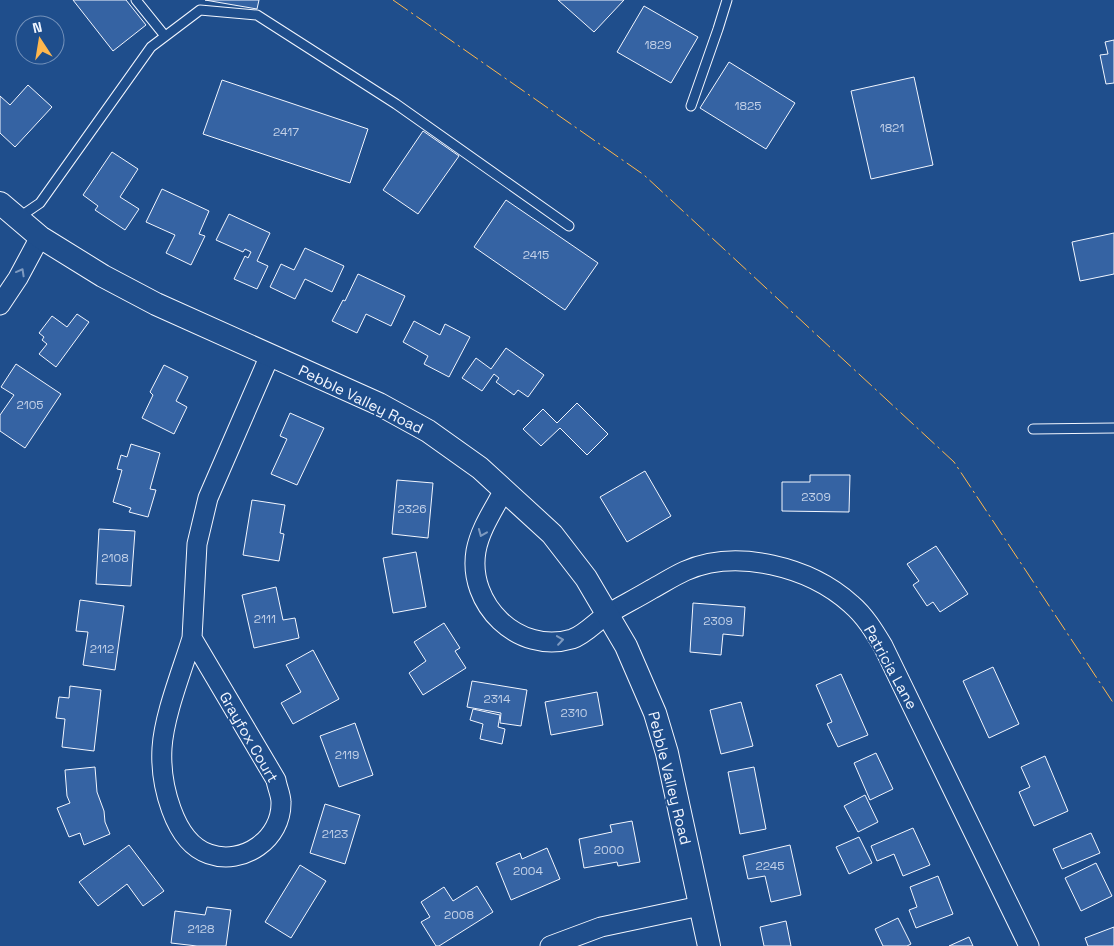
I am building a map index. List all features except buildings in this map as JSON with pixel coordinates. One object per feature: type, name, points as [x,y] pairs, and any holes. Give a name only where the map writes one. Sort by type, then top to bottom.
[{"type":"street","name":"Pebble Valley Road","points":[[0,203],[40,237],[103,276],[156,304],[379,404],[428,430],[480,468],[552,534],[586,578],[608,614],[636,665],[655,713],[667,753],[708,946]]},
{"type":"street","points":[[0,305],[18,278],[40,237]]},
{"type":"street","name":"Grayfox Court","points":[[192,638],[276,780],[281,801],[279,815],[269,838],[246,854],[232,857],[208,854],[188,839],[180,828],[168,801],[162,768],[164,729],[192,638],[197,544],[202,518],[208,498],[270,355]]},
{"type":"street","name":"Patricia Lane","points":[[504,490],[481,534],[476,550],[474,570],[478,589],[485,604],[494,616],[521,636],[534,640],[556,642],[574,638],[608,614],[686,570],[715,562],[731,560],[792,570],[831,589],[850,604],[872,628],[883,646],[1029,946]]},
{"type":"street","points":[[550,946],[601,927],[700,906]]},
{"type":"lane","points":[[136,0],[165,36]]},
{"type":"lane","points":[[691,106],[726,0]]},
{"type":"lane","points":[[18,218],[40,204],[152,47],[200,10],[258,16],[396,104],[569,226]]},
{"type":"lane","points":[[1033,429],[1114,428]]},
{"type":"power","points":[[393,0],[644,175],[954,462],[1114,704]]}]
